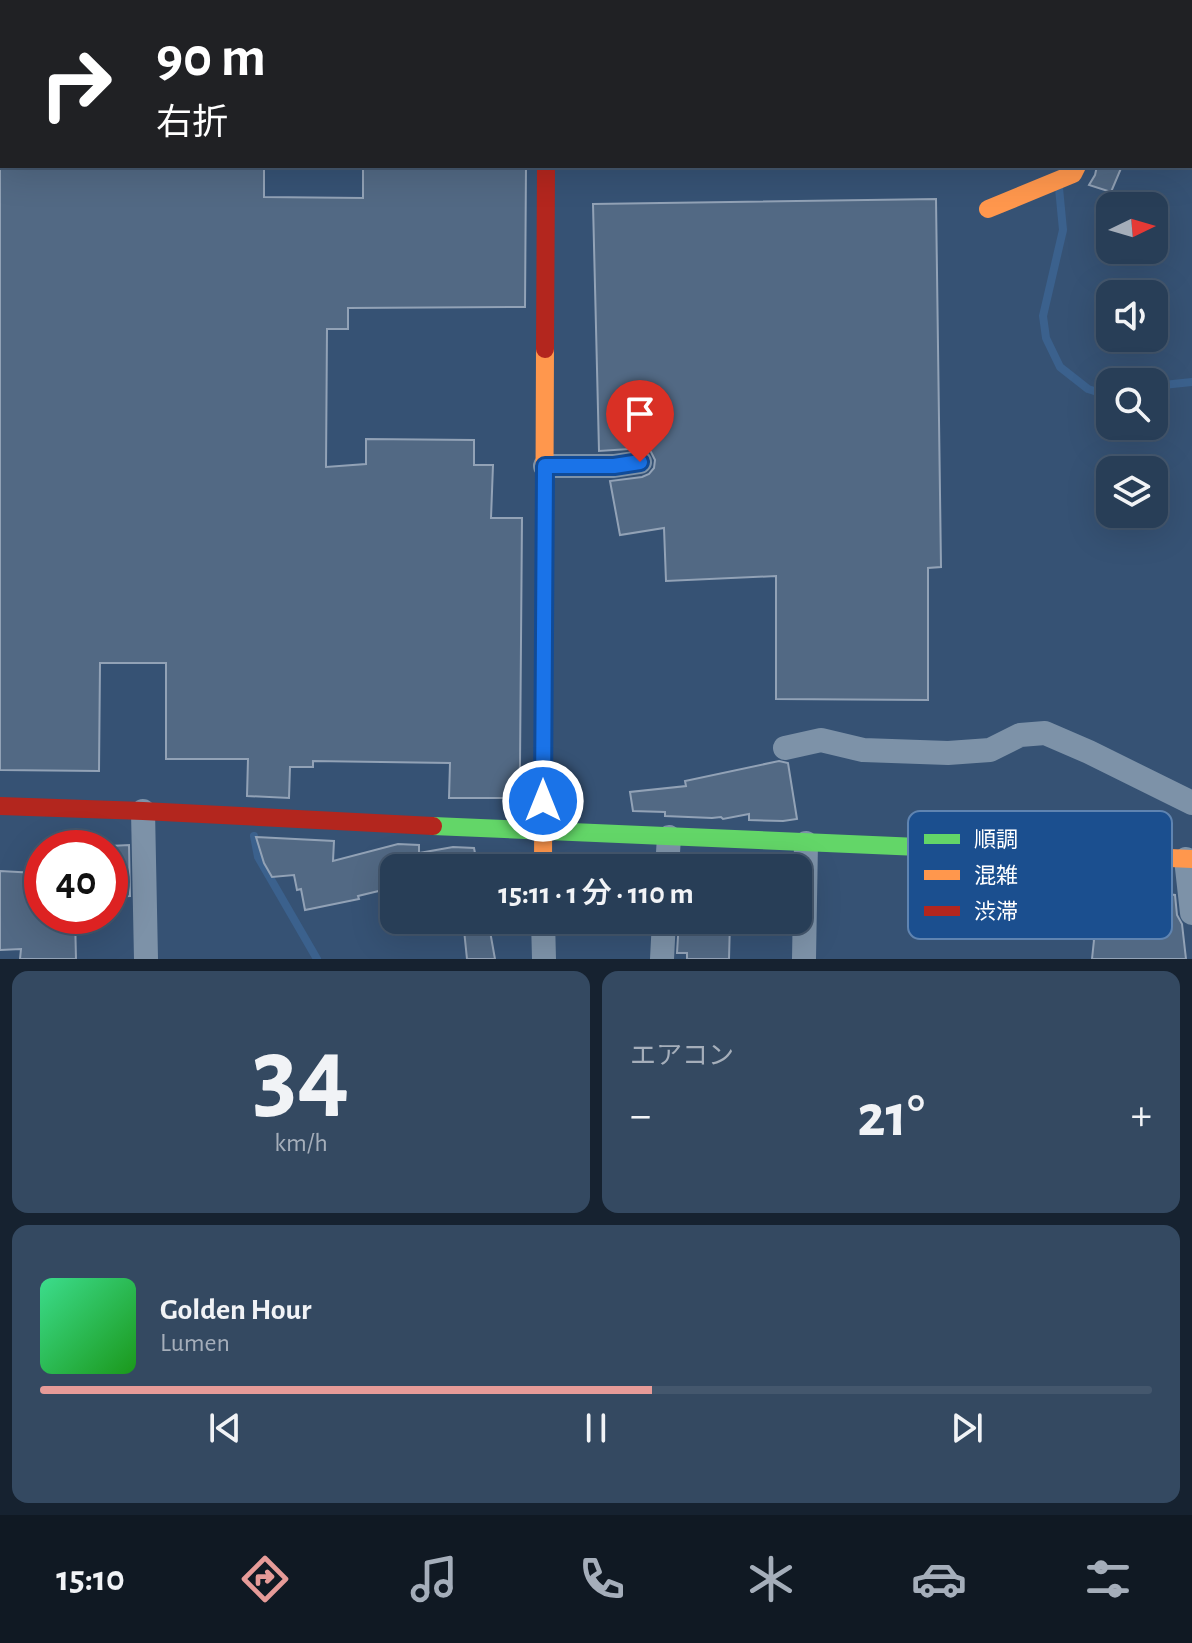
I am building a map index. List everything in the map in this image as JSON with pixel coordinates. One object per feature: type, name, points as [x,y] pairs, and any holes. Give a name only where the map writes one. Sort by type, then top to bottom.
[{"type":"street","points":[[543,854],[546,168]]},
{"type":"street","points":[[988,209],[1073,174],[1076,168]]},
{"type":"street","points":[[545,466],[614,466],[640,462]]},
{"type":"street","points":[[785,748],[821,740],[863,750],[948,753],[990,750],[1020,735],[1045,733],[1192,803]]},
{"type":"street","points":[[0,806],[908,847]]},
{"type":"street","points":[[143,811],[146,959]]},
{"type":"street","points":[[668,854],[669,837]]},
{"type":"street","points":[[804,959],[806,843]]},
{"type":"street","points":[[1189,859],[1192,913]]},
{"type":"street","points":[[543,934],[544,959]]},
{"type":"street","points":[[662,959],[663,934]]},
{"type":"building","points":[[0,168],[264,169],[264,197],[363,198],[363,168],[526,168],[525,307],[348,308],[348,329],[327,329],[326,467],[366,464],[366,439],[474,440],[474,465],[493,465],[491,518],[522,518],[520,764],[515,798],[449,798],[450,763],[313,761],[313,767],[290,767],[289,798],[247,796],[248,759],[166,759],[166,663],[100,663],[99,771],[0,770]]},
{"type":"building","points":[[1097,168],[1121,168],[1111,192],[1089,185]]},
{"type":"building","points":[[936,199],[941,567],[928,568],[928,700],[776,699],[776,576],[666,581],[664,528],[620,535],[610,481],[649,474],[655,460],[645,448],[599,451],[593,204]]},
{"type":"building","points":[[779,761],[788,763],[797,819],[749,820],[749,814],[723,819],[633,811],[630,792],[686,786],[685,781]]},
{"type":"building","points":[[256,837],[334,841],[333,861],[398,844],[419,845],[419,853],[453,847],[474,848],[475,854],[380,854],[380,891],[358,896],[359,899],[305,910],[301,889],[297,890],[294,875],[272,877]]},
{"type":"building","points":[[128,845],[130,896],[128,896]]},
{"type":"building","points":[[0,871],[24,872],[24,934],[75,934],[76,959],[20,959],[21,949],[0,950]]},
{"type":"building","points":[[1172,895],[1175,895],[1186,959],[1092,959],[1094,940],[1172,939]]},
{"type":"building","points":[[464,934],[491,934],[495,959],[467,959]]},
{"type":"building","points":[[678,934],[730,934],[729,959],[687,959],[687,953],[677,953]]},
{"type":"waterway","points":[[1059,188],[1063,230],[1043,316],[1046,338],[1060,367],[1088,389],[1096,392]]},
{"type":"waterway","points":[[1168,385],[1192,382]]},
{"type":"waterway","points":[[254,836],[258,857],[317,959]]},
{"type":"traffic: fast","points":[[433,826],[908,846]]},
{"type":"traffic: slow","points":[[988,209],[1073,174],[1076,168]]},
{"type":"traffic: slow","points":[[543,854],[545,349]]},
{"type":"traffic: slow","points":[[1172,858],[1192,859]]},
{"type":"traffic: jam","points":[[545,349],[546,168]]},
{"type":"traffic: jam","points":[[0,806],[433,826]]},
{"type":"route","points":[[543,801],[545,466],[614,466],[640,462]]}]
